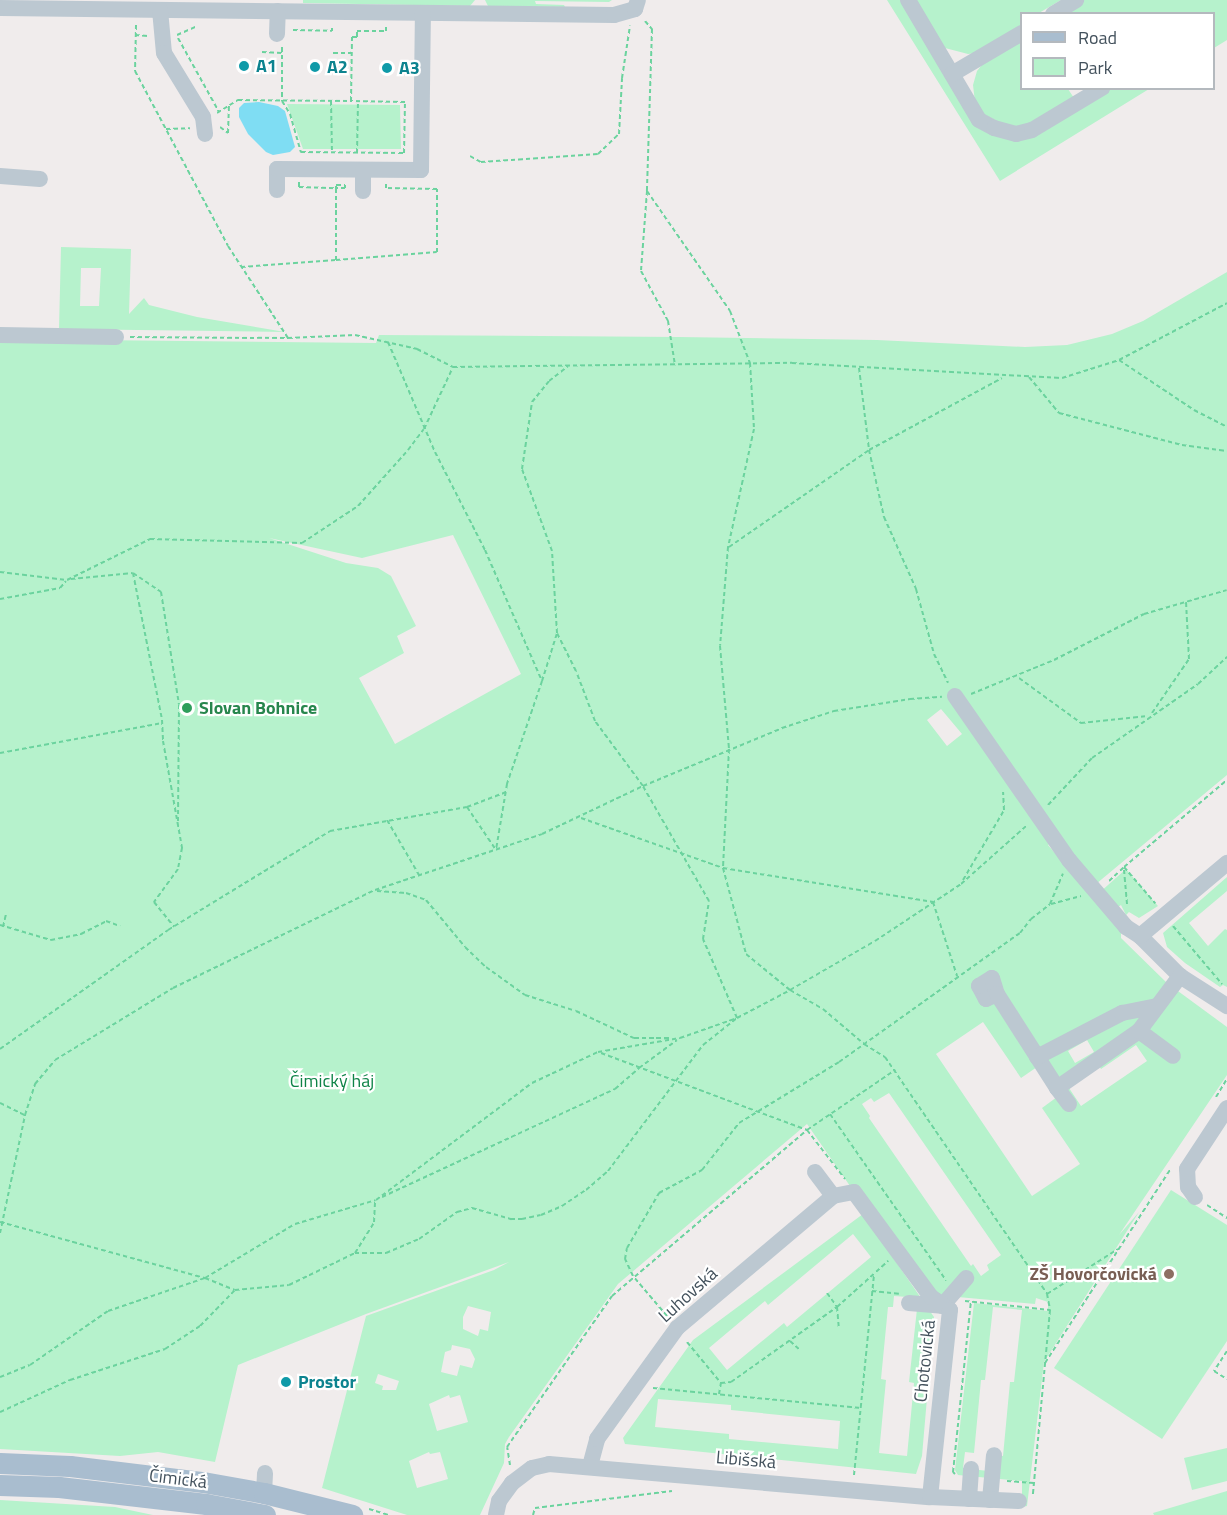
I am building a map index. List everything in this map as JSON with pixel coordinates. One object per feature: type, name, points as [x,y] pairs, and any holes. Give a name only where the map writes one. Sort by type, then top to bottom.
[{"type":"main road","name":"Čimická","points":[[0,1463],[81,1468],[203,1482],[264,1483],[352,1515]]},
{"type":"main road","name":"Čimická","points":[[0,1485],[59,1487],[206,1504],[265,1515]]},
{"type":"street","points":[[908,0],[979,120],[994,128],[1016,134],[1032,130],[1099,90]]},
{"type":"street","points":[[1056,12],[1076,0]]},
{"type":"street","points":[[0,8],[136,10],[243,5],[278,11],[423,13],[481,7],[614,15],[637,4]]},
{"type":"street","points":[[162,7],[170,36],[164,53],[210,128]]},
{"type":"street","points":[[278,11],[284,38]]},
{"type":"street","points":[[277,190],[277,169],[421,170],[423,13]]},
{"type":"street","points":[[952,74],[1020,34]]},
{"type":"street","points":[[363,170],[363,191]]},
{"type":"street","points":[[0,176],[40,179]]},
{"type":"street","points":[[0,335],[116,337]]},
{"type":"street","points":[[955,696],[1069,860],[1126,927],[1140,936],[1180,976],[1226,996]]},
{"type":"street","points":[[1140,936],[1227,863]]},
{"type":"street","points":[[1057,1088],[1139,1031],[1154,1007],[1180,976]]},
{"type":"street","points":[[996,994],[1069,1104]]},
{"type":"street","points":[[1037,1057],[1122,1013],[1154,1007]]},
{"type":"street","points":[[1139,1031],[1173,1056]]},
{"type":"street","points":[[1195,1197],[1188,1187],[1187,1169],[1221,1104]]},
{"type":"street","points":[[815,1172],[833,1196]]},
{"type":"street","name":"Chotovická","points":[[854,1192],[931,1297],[945,1302],[950,1311],[930,1497]]},
{"type":"street","name":"Luhovská","points":[[590,1466],[597,1438],[677,1328],[833,1196],[854,1192]]},
{"type":"street","points":[[909,1303],[945,1302],[966,1278]]},
{"type":"street","points":[[990,1500],[994,1455]]},
{"type":"street","name":"Libišská","points":[[496,1515],[499,1501],[512,1483],[532,1468],[549,1464],[930,1497],[1026,1501]]},
{"type":"street","points":[[969,1499],[970,1474]]},
{"type":"path","points":[[470,156],[481,162],[598,154],[619,134],[628,34],[637,4]]},
{"type":"path","points":[[637,4],[652,29],[647,190],[641,271],[668,321],[675,365]]},
{"type":"path","points":[[136,10],[135,71],[241,267],[288,338]]},
{"type":"path","points":[[352,37],[357,37],[357,31],[386,31],[385,21]]},
{"type":"path","points":[[214,115],[238,100],[282,101],[351,101],[358,102],[405,102],[404,153],[302,152],[290,114],[282,101],[284,38],[292,30],[332,31],[332,25]]},
{"type":"path","points":[[351,101],[352,25]]},
{"type":"path","points":[[135,35],[170,36],[196,26],[206,26]]},
{"type":"path","points":[[170,36],[219,112]]},
{"type":"path","points":[[262,52],[282,53]]},
{"type":"path","points":[[333,53],[352,53]]},
{"type":"path","points":[[331,101],[332,152]]},
{"type":"path","points":[[357,153],[358,102]]},
{"type":"path","points":[[210,128],[228,133],[229,106]]},
{"type":"path","points":[[336,189],[336,260]]},
{"type":"path","points":[[647,190],[730,311],[750,363],[754,429],[728,547],[720,646],[729,749],[723,868],[746,954],[790,990],[823,1009],[864,1044],[885,1057],[1047,1294],[1050,1310],[1034,1483],[1026,1501]]},
{"type":"path","points":[[241,267],[437,252],[438,192]]},
{"type":"path","points":[[116,337],[288,338],[355,335],[417,349],[453,367],[750,363],[1062,378],[1119,360],[1227,303]]},
{"type":"path","points":[[388,342],[424,429],[485,550],[542,681]]},
{"type":"path","points":[[1119,360],[1194,410],[1227,427]]},
{"type":"path","points":[[496,850],[506,792],[557,633],[552,551],[522,469],[532,402],[549,381],[568,366]]},
{"type":"path","points":[[0,599],[60,588],[67,580],[150,539],[302,543],[358,506],[424,429],[453,367]]},
{"type":"path","points":[[859,367],[869,450],[884,517],[916,589],[934,654],[955,696]]},
{"type":"path","points":[[728,547],[869,450],[1004,376]]},
{"type":"path","points":[[1028,376],[1059,413],[1182,445],[1227,451]]},
{"type":"path","points":[[0,572],[67,580],[133,573],[161,592],[179,705],[180,816],[177,823]]},
{"type":"path","points":[[133,573],[162,723],[163,741],[182,848],[178,869],[154,902],[174,927]]},
{"type":"path","points":[[0,1233],[25,1115],[35,1084],[55,1060],[173,988],[375,891],[496,850],[580,817],[643,786],[782,728],[834,711],[910,699],[977,694],[1018,677],[1144,614],[1227,590]]},
{"type":"path","points":[[1018,677],[1081,723],[1149,716],[1189,659],[1186,602]]},
{"type":"path","points":[[557,633],[576,671],[595,720],[643,786],[709,901],[703,939],[737,1018]]},
{"type":"path","points":[[355,1253],[374,1222],[376,1200],[532,1083],[598,1052],[680,1038],[737,1018],[875,940],[961,884],[1038,815],[1092,758],[1149,716],[1198,684],[1227,657]]},
{"type":"path","points":[[0,753],[162,723]]},
{"type":"path","points":[[961,884],[1004,810],[1000,762]]},
{"type":"path","points":[[721,1383],[633,1276],[625,1258],[627,1248],[659,1193],[669,1190],[702,1170],[739,1123],[864,1044],[1020,933],[1031,919],[1050,904],[1097,892],[1227,780]]},
{"type":"path","points":[[0,1049],[174,927],[330,831],[467,807],[506,792]]},
{"type":"path","points":[[467,807],[496,850]]},
{"type":"path","points":[[580,817],[723,868],[933,902]]},
{"type":"path","points":[[387,820],[420,876]]},
{"type":"path","points":[[1050,904],[1069,860]]},
{"type":"path","points":[[1124,867],[1128,908]]},
{"type":"path","points":[[1124,867],[1226,996]]},
{"type":"path","points":[[375,891],[406,892],[426,900],[465,947],[486,967],[525,995],[576,1011],[634,1038],[680,1038]]},
{"type":"path","points":[[933,902],[957,976]]},
{"type":"path","points":[[6,914],[1,926],[51,940],[81,934],[106,921],[120,926]]},
{"type":"path","points":[[1217,987],[1226,996]]},
{"type":"path","points":[[1,1222],[205,1278],[234,1290],[289,1285],[355,1253],[386,1253],[418,1239],[457,1212],[472,1208],[511,1219],[522,1219],[541,1215],[562,1206],[586,1190],[608,1170],[703,1045],[737,1018]]},
{"type":"path","points":[[0,1377],[30,1365],[108,1311],[205,1278],[295,1224],[376,1200],[615,1089],[680,1038]]},
{"type":"path","points":[[598,1052],[676,1082],[761,1110],[807,1130],[854,1192]]},
{"type":"path","points":[[512,1483],[507,1447],[612,1296],[807,1130],[895,1070]]},
{"type":"path","points":[[1221,1104],[1227,1079]]},
{"type":"path","points":[[0,1102],[25,1115]]},
{"type":"path","points":[[830,1114],[946,1281],[943,1298],[945,1302],[972,1302],[1050,1310]]},
{"type":"path","points":[[1045,1363],[1177,1159]]},
{"type":"path","points":[[1195,1197],[1227,1218]]},
{"type":"path","points":[[1047,1294],[1120,1248]]},
{"type":"path","points":[[721,1383],[731,1382],[746,1373],[837,1307],[874,1273],[853,1490]]},
{"type":"path","points":[[0,1412],[70,1380],[165,1349],[200,1326],[234,1290]]},
{"type":"path","points":[[872,1291],[891,1293]]},
{"type":"path","points":[[828,1293],[837,1307],[839,1328]]},
{"type":"path","points":[[970,1474],[959,1479],[953,1472],[972,1302]]},
{"type":"path","points":[[790,1341],[800,1350]]},
{"type":"path","points":[[1227,1351],[1214,1371],[1227,1379]]},
{"type":"path","points":[[719,1394],[721,1383]]},
{"type":"path","points":[[635,1386],[861,1408]]},
{"type":"path","points":[[992,1481],[1034,1483]]},
{"type":"green space","points":[[303,0],[475,0],[470,6],[303,3]]},
{"type":"green space","points":[[485,0],[612,0],[609,2],[535,1],[536,4],[564,5],[565,7],[488,6]]},
{"type":"green space","points":[[887,0],[900,0],[969,110],[1002,135],[1108,90],[1147,90],[1000,181]]},
{"type":"green space","points":[[912,0],[1061,0],[1041,12],[1020,12],[1020,27],[976,53],[968,54],[945,48]]},
{"type":"green space","points":[[1081,0],[1227,0],[1227,40],[1215,47],[1215,12],[1063,12]]},
{"type":"green space","points":[[1020,39],[1020,90],[1069,90],[1074,98],[1024,126],[1007,126],[985,115],[975,102],[973,85],[977,71],[985,61]]},
{"type":"green space","points":[[287,104],[400,105],[401,149],[303,149]]},
{"type":"green space","points":[[61,247],[131,249],[129,314],[144,298],[149,305],[197,317],[285,332],[59,329]],"holes":[[[81,268],[101,268],[99,306],[80,306]]]},
{"type":"green space","name":"Čimický háj","points":[[1227,272],[1227,775],[1096,884],[1058,836],[1048,845],[1121,930],[1121,938],[1167,983],[1227,1027],[1227,1075],[1119,1235],[1139,1212],[1044,1362],[1027,1506],[1022,1507],[1022,1481],[958,1475],[955,1470],[974,1303],[1048,1311],[1048,1302],[1036,1298],[1035,1304],[925,1294],[807,1124],[618,1284],[509,1437],[505,1444],[504,1463],[480,1515],[407,1515],[322,1488],[366,1316],[494,1270],[509,1262],[366,1314],[238,1365],[215,1462],[158,1452],[120,1456],[0,1449],[0,339],[376,343],[379,335],[679,337],[877,340],[1025,347],[1067,345],[1112,334],[1143,321]],"holes":[[[453,535],[521,674],[395,744],[359,678],[404,653],[397,636],[416,626],[391,576],[378,568],[346,563],[269,538],[362,558]],[[941,709],[962,734],[947,746],[927,720]],[[983,1022],[1021,1078],[1037,1067],[1057,1097],[1042,1108],[1080,1164],[1032,1196],[936,1054]],[[1087,1040],[1094,1052],[1075,1063],[1068,1051]],[[1136,1045],[1147,1061],[1081,1106],[1067,1085],[1098,1064],[1101,1069]],[[889,1093],[1001,1255],[987,1265],[989,1270],[981,1276],[973,1264],[971,1266],[869,1118],[862,1104],[871,1098],[874,1102]],[[468,1306],[491,1312],[488,1331],[480,1329],[478,1336],[463,1329],[463,1317]],[[993,1307],[1022,1310],[1014,1382],[1010,1382],[1003,1456],[990,1455],[988,1471],[963,1468],[965,1452],[974,1453],[981,1380],[985,1380]],[[452,1345],[470,1349],[475,1359],[472,1368],[460,1365],[457,1376],[441,1372],[445,1352],[451,1350]],[[378,1374],[399,1381],[396,1390],[382,1390],[383,1386],[375,1383]],[[449,1395],[450,1398],[460,1395],[468,1422],[437,1431],[429,1404]],[[429,1452],[430,1454],[440,1452],[448,1479],[417,1488],[409,1461]]]},
{"type":"green space","points":[[1126,869],[1158,906],[1139,918],[1129,912],[1126,915],[1121,905],[1114,910],[1099,893]]},
{"type":"green space","points":[[1227,877],[1227,891],[1189,923],[1208,946],[1225,929],[1227,930],[1227,987],[1223,985],[1220,987],[1185,963],[1167,947],[1163,933]]},
{"type":"green space","points":[[1171,1190],[1227,1225],[1227,1341],[1162,1439],[1054,1368]]},
{"type":"green space","points":[[863,1214],[934,1317],[922,1456],[916,1474],[625,1444],[623,1438],[693,1340]],"holes":[[[853,1234],[871,1257],[787,1327],[784,1323],[727,1370],[709,1348],[765,1301],[768,1305]],[[894,1296],[908,1297],[917,1309],[909,1382],[914,1383],[907,1456],[879,1453],[886,1380],[881,1379],[888,1307],[893,1307]],[[658,1399],[731,1405],[731,1410],[840,1421],[838,1449],[729,1439],[729,1434],[655,1427]]]},
{"type":"green space","points":[[1227,1448],[1227,1481],[1192,1490],[1184,1458]]},
{"type":"green space","points":[[1227,1491],[1227,1515],[1154,1515],[1153,1513]]},
{"type":"green space","points":[[0,1500],[115,1507],[153,1515],[0,1515]]},
{"type":"water","points":[[259,102],[278,106],[285,111],[295,147],[290,152],[273,155],[266,152],[248,134],[239,117],[239,108],[244,103]]},
{"type":"place","name":"A1","points":[[244,66]]},
{"type":"place","name":"A2","points":[[315,67]]},
{"type":"place","name":"A3","points":[[387,68]]},
{"type":"place","name":"Slovan Bohnice","points":[[187,708]]},
{"type":"place","name":"ZŠ Hovorčovická","points":[[1169,1274]]},
{"type":"place","name":"Prostor","points":[[286,1382]]}]
